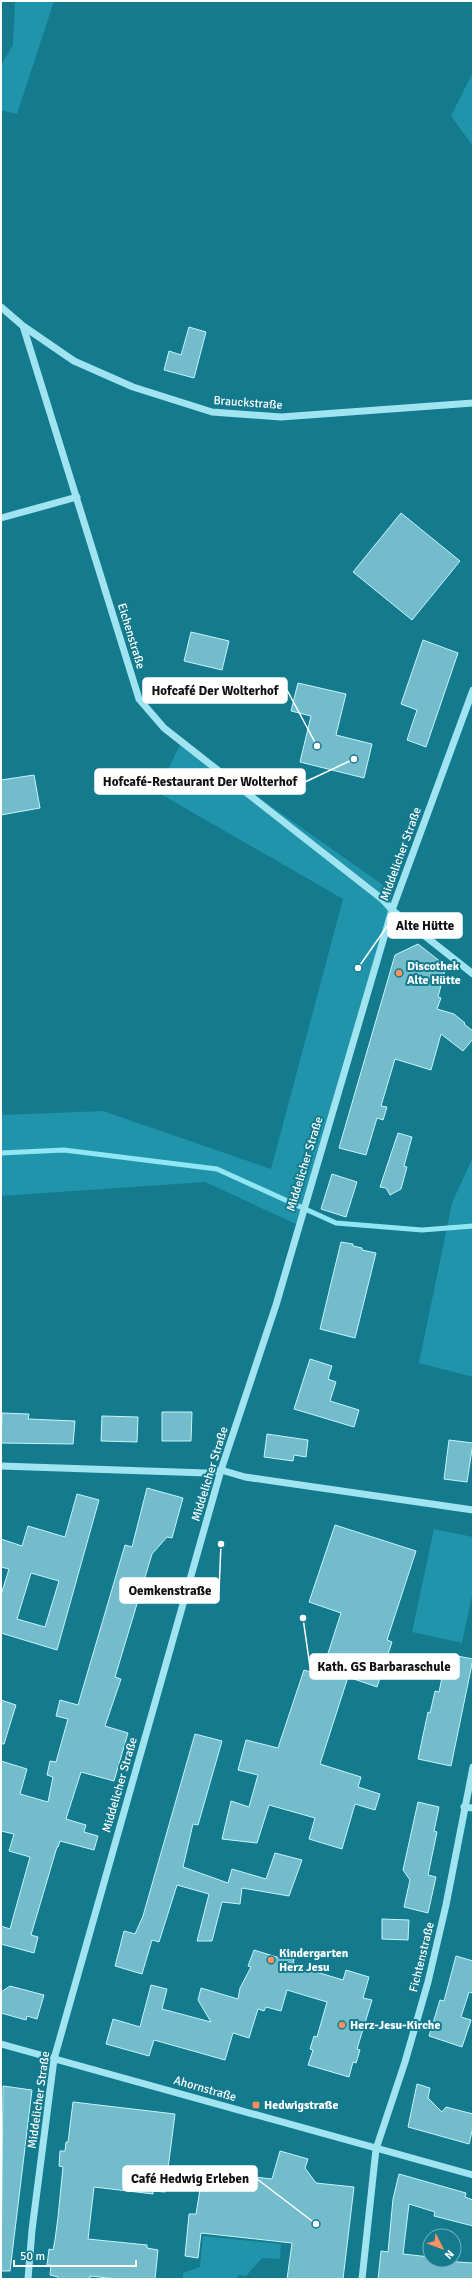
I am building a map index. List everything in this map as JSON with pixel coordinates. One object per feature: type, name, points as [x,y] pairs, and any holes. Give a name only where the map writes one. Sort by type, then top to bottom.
[{"type":"street","name":"Brauckstraße","points":[[1,307],[23,326],[74,361],[133,387],[212,412],[281,417],[473,403]]},
{"type":"street","name":"Eichenstraße","points":[[23,326],[139,699],[164,728],[382,899],[392,910],[473,974]]},
{"type":"street","points":[[1,518],[77,497]]},
{"type":"street","name":"Middelicher Straße","points":[[28,2279],[32,2230],[54,2059],[221,1470],[276,1305],[392,910],[473,690]]},
{"type":"street","points":[[1,1466],[206,1473],[221,1470],[245,1476],[473,1510]]},
{"type":"street","name":"Fichtenstraße","points":[[376,2149],[405,2062],[428,1982],[446,1906],[464,1807],[473,1767]]},
{"type":"street","points":[[464,1807],[473,1808]]},
{"type":"street","name":"Ahornstraße","points":[[1,2044],[473,2176]]},
{"type":"street","points":[[362,2279],[376,2149]]},
{"type":"shaded area","points":[[15,1],[54,1],[17,114],[1,110],[1,65],[13,45]]},
{"type":"shaded area","points":[[473,72],[473,146],[451,116]]},
{"type":"shaded area","points":[[181,743],[390,890],[392,910],[298,1225],[205,1182],[1,1196],[1,1115],[103,1111],[271,1169],[343,899],[157,792]]},
{"type":"shaded area","points":[[473,1157],[473,1377],[419,1363],[452,1203]]},
{"type":"shaded area","points":[[434,1529],[473,1537],[473,1591],[462,1643],[412,1632]]},
{"type":"shaded area","points":[[203,2236],[281,2244],[280,2259],[262,2258],[246,2276],[238,2275],[237,2279],[183,2279],[183,2273],[200,2267]]},
{"type":"building","points":[[189,327],[206,332],[194,378],[164,370],[169,351],[181,355]]},
{"type":"building","points":[[401,513],[460,561],[412,620],[353,572]]},
{"type":"building","points":[[191,632],[229,641],[222,670],[184,661]]},
{"type":"building","points":[[423,640],[458,653],[426,747],[407,740],[417,710],[401,704]]},
{"type":"building","points":[[298,683],[346,694],[336,735],[372,744],[364,778],[300,762],[311,716],[291,711]]},
{"type":"building","points":[[34,775],[40,808],[1,815],[1,780]]},
{"type":"building","points":[[418,944],[446,966],[438,997],[441,998],[437,1009],[454,1014],[465,1023],[464,1024],[473,1031],[473,1039],[463,1051],[441,1034],[431,1070],[395,1059],[381,1106],[387,1107],[383,1120],[377,1118],[366,1155],[339,1148],[395,955]]},
{"type":"building","points":[[398,1133],[412,1137],[404,1166],[407,1167],[401,1189],[390,1195],[386,1188],[380,1187]]},
{"type":"building","points":[[332,1174],[357,1182],[346,1217],[321,1209]]},
{"type":"building","points":[[341,1242],[353,1244],[353,1246],[362,1248],[362,1250],[376,1253],[355,1338],[320,1329]]},
{"type":"building","points":[[310,1359],[332,1366],[328,1379],[336,1382],[330,1401],[359,1410],[354,1427],[294,1409]]},
{"type":"building","points":[[162,1412],[192,1412],[191,1441],[162,1441]]},
{"type":"building","points":[[2,1413],[29,1414],[28,1419],[75,1421],[73,1444],[1,1443]]},
{"type":"building","points":[[102,1416],[138,1417],[137,1442],[101,1441]]},
{"type":"building","points":[[267,1434],[308,1440],[306,1457],[294,1455],[293,1461],[264,1457]]},
{"type":"building","points":[[449,1440],[473,1443],[467,1482],[444,1479]]},
{"type":"building","points":[[147,1488],[183,1498],[172,1538],[167,1537],[152,1554],[115,1677],[121,1679],[105,1726],[128,1733],[114,1781],[81,1772],[66,1819],[86,1825],[84,1832],[98,1836],[94,1850],[60,1841],[31,1935],[38,1937],[34,1953],[1,1944],[1,1926],[10,1929],[30,1857],[9,1851],[14,1834],[1,1831],[1,1761],[27,1769],[20,1794],[48,1802],[53,1777],[47,1775],[50,1761],[56,1762],[68,1719],[56,1716],[60,1700],[78,1705],[125,1545],[132,1547]]},
{"type":"building","points":[[77,1494],[99,1500],[57,1650],[1,1633],[1,1595],[9,1569],[1,1567],[1,1539],[22,1546],[28,1526],[65,1537]],"holes":[[[31,1573],[59,1581],[45,1627],[17,1619]]]},
{"type":"building","points":[[335,1525],[416,1551],[387,1640],[392,1642],[377,1687],[348,1677],[320,1764],[361,1777],[358,1787],[380,1794],[375,1810],[355,1804],[342,1849],[309,1839],[315,1818],[269,1805],[257,1843],[222,1839],[231,1801],[249,1807],[258,1775],[238,1770],[246,1740],[278,1748],[304,1670],[321,1675],[341,1613],[309,1602]]},
{"type":"building","points":[[447,1654],[473,1659],[451,1766],[418,1759],[428,1712],[430,1713],[435,1691],[439,1692]]},
{"type":"building","points":[[1,1700],[16,1705],[4,1744],[1,1744]]},
{"type":"building","points":[[195,1734],[222,1741],[198,1825],[193,1824],[183,1867],[228,1883],[232,1869],[266,1879],[275,1853],[302,1860],[289,1896],[242,1888],[240,1904],[222,1902],[212,1941],[197,1941],[209,1894],[177,1885],[159,1942],[152,1940],[142,1974],[115,1966],[124,1931],[135,1934],[143,1916]]},
{"type":"building","points":[[418,1802],[439,1807],[434,1831],[437,1832],[428,1875],[436,1877],[428,1913],[404,1907],[410,1880],[403,1870]]},
{"type":"building","points":[[382,1919],[409,1920],[408,1940],[382,1939]]},
{"type":"building","points":[[254,1950],[280,1958],[281,1955],[294,1959],[293,1965],[343,1980],[346,1970],[369,1977],[363,1998],[372,2000],[357,2049],[360,2050],[356,2063],[353,2062],[349,2077],[308,2065],[313,2050],[310,2049],[314,2036],[317,2037],[327,2002],[287,1990],[281,2011],[266,2007],[264,2011],[258,2009],[249,2038],[233,2033],[225,2060],[154,2040],[149,2056],[106,2044],[113,2019],[140,2027],[151,1985],[167,1989],[162,2009],[211,2022],[198,2000],[201,1988],[238,1999],[240,1988],[251,1967],[248,1966]]},
{"type":"building","points":[[456,1956],[473,1961],[473,1993],[469,1992],[461,2017],[471,2020],[462,2047],[429,2036],[440,2000],[444,2001]]},
{"type":"building","points":[[10,1986],[44,1995],[37,2019],[27,2016],[26,2020],[1,2013],[1,1992]]},
{"type":"building","points":[[417,2084],[430,2088],[428,2098],[442,2112],[446,2107],[473,2114],[473,2127],[469,2144],[408,2127]]},
{"type":"building","points":[[3,2086],[32,2090],[10,2271],[1,2271]]},
{"type":"building","points":[[73,2102],[175,2114],[165,2192],[153,2191],[153,2194],[94,2187],[88,2239],[147,2245],[147,2248],[158,2250],[155,2279],[117,2279],[90,2276],[90,2279],[58,2279],[58,2277],[50,2275],[51,2265],[47,2265],[49,2249],[53,2250],[55,2240],[63,2167],[59,2166],[60,2151],[65,2151],[66,2142],[68,2142]]},
{"type":"building","points":[[280,2151],[308,2159],[305,2168],[316,2183],[354,2187],[343,2279],[287,2279],[292,2243],[201,2233],[198,2258],[185,2256],[189,2214],[196,2214],[203,2171],[272,2179]]},
{"type":"building","points":[[399,2174],[466,2193],[465,2197],[473,2200],[473,2226],[434,2216],[435,2212],[409,2204],[403,2254],[422,2256],[422,2268],[462,2268],[462,2262],[473,2263],[473,2279],[378,2279],[381,2251],[388,2252],[393,2199]]},
{"type":"waterway","points":[[1,1153],[64,1150],[217,1169],[336,1223],[422,1230],[473,1226]]},
{"type":"place","name":"Hofcafé Der Wolterhof","points":[[317,746]]},
{"type":"place","name":"Hofcafé-Restaurant Der Wolterhof","points":[[354,759]]},
{"type":"place","name":"Alte Hütte","points":[[358,968]]},
{"type":"place","name":"Discothek Alte Hütte","points":[[399,973]]},
{"type":"place","name":"Oemkenstraße","points":[[221,1544]]},
{"type":"place","name":"Kath. GS Barbaraschule","points":[[303,1618]]},
{"type":"place","name":"Kindergarten Herz Jesu","points":[[271,1960]]},
{"type":"place","name":"Herz-Jesu-Kirche","points":[[342,2025]]},
{"type":"place","name":"Hedwigstraße","points":[[256,2105]]},
{"type":"place","name":"Café Hedwig Erleben","points":[[316,2224]]}]
